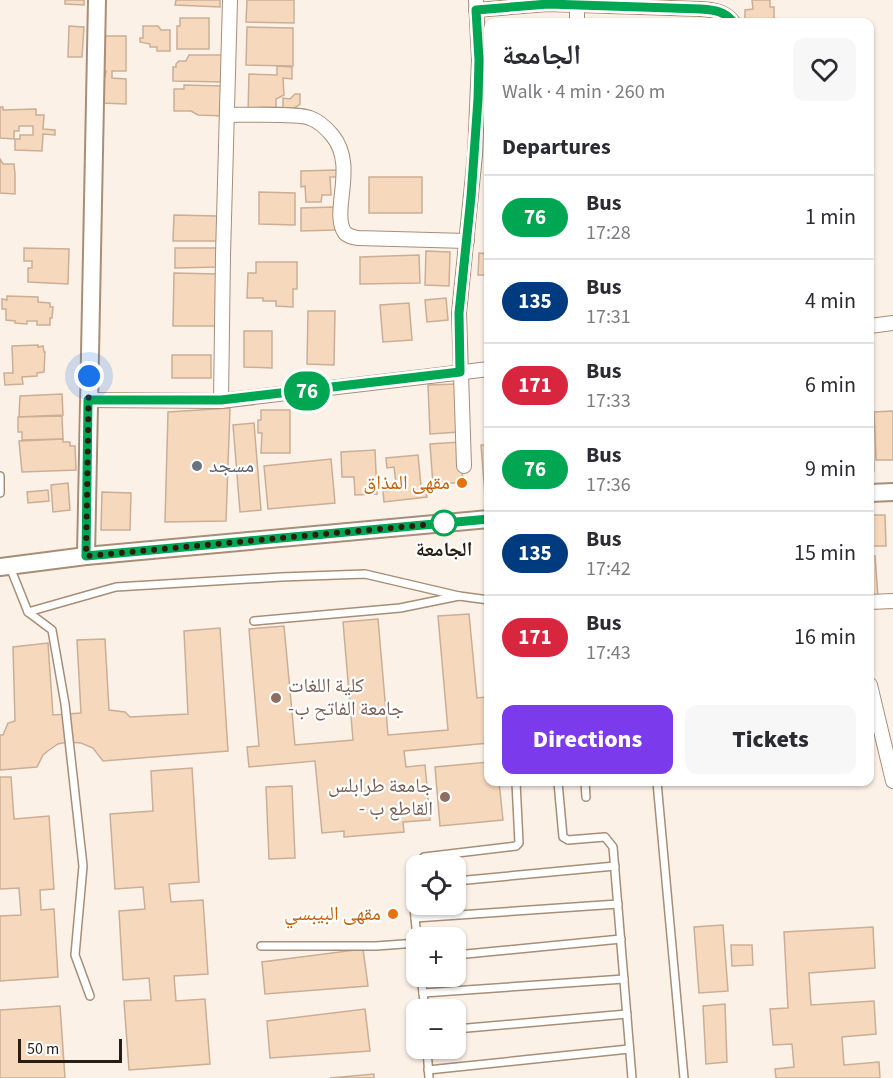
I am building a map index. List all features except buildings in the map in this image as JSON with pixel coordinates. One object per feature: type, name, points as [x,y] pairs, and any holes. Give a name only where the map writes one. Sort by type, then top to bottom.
[{"type":"street","points":[[86,556],[97,0]]},
{"type":"street","points":[[221,400],[230,0]]},
{"type":"street","points":[[464,466],[459,313],[475,155],[478,99],[479,60],[474,3],[716,10],[729,18]]},
{"type":"street","points":[[577,6],[577,18]]},
{"type":"street","points":[[227,115],[309,117],[324,127],[342,152],[344,169],[341,220],[348,236],[467,241]]},
{"type":"street","points":[[874,325],[893,323]]},
{"type":"street","points":[[88,400],[221,400],[484,370]]},
{"type":"street","points":[[874,494],[893,492]]},
{"type":"street","points":[[5,566],[86,556],[484,519]]},
{"type":"street","points":[[874,602],[893,601]]},
{"type":"street","points":[[874,703],[893,781]]},
{"type":"lane","points":[[0,476],[0,493]]},
{"type":"lane","points":[[5,566],[28,612],[52,630],[65,704],[83,866],[75,955],[90,996]]},
{"type":"lane","points":[[28,612],[116,587],[365,574],[459,596],[484,599]]},
{"type":"lane","points":[[254,621],[400,608],[459,596]]},
{"type":"lane","points":[[441,855],[516,846],[519,843],[516,786]]},
{"type":"lane","points":[[558,786],[563,837],[568,840],[605,837],[613,847],[632,1078]]},
{"type":"lane","points":[[585,786],[586,797]]},
{"type":"lane","points":[[657,786],[684,1078]]},
{"type":"lane","points":[[466,880],[615,867]]},
{"type":"lane","points":[[416,927],[415,918],[618,904]]},
{"type":"lane","points":[[466,954],[621,939]]},
{"type":"lane","points":[[261,946],[406,944]]},
{"type":"lane","points":[[423,993],[624,979]]},
{"type":"lane","points":[[422,987],[424,999]]},
{"type":"lane","points":[[466,1028],[627,1014]]},
{"type":"lane","points":[[428,1074],[629,1049]]},
{"type":"bus line","name":"76","points":[[484,519],[86,556],[88,400],[221,400],[460,372],[461,279],[467,241],[478,99],[479,60],[476,10],[548,4],[716,10],[730,18]]},
{"type":"place","name":"مسجد","points":[[197,466]]},
{"type":"place","name":"مقهى المذاق","points":[[462,483]]},
{"type":"place","name":"الجامعة","points":[[444,523]]},
{"type":"place","name":"كلية اللغات -جامعة الفاتح ب","points":[[276,698]]},
{"type":"place","name":"جامعة طرابلس - القاطع ب","points":[[445,797]]},
{"type":"place","name":"مقهى البيبسي","points":[[393,914]]},
{"type":"route","points":[[89,376],[86,556],[444,523]]}]
